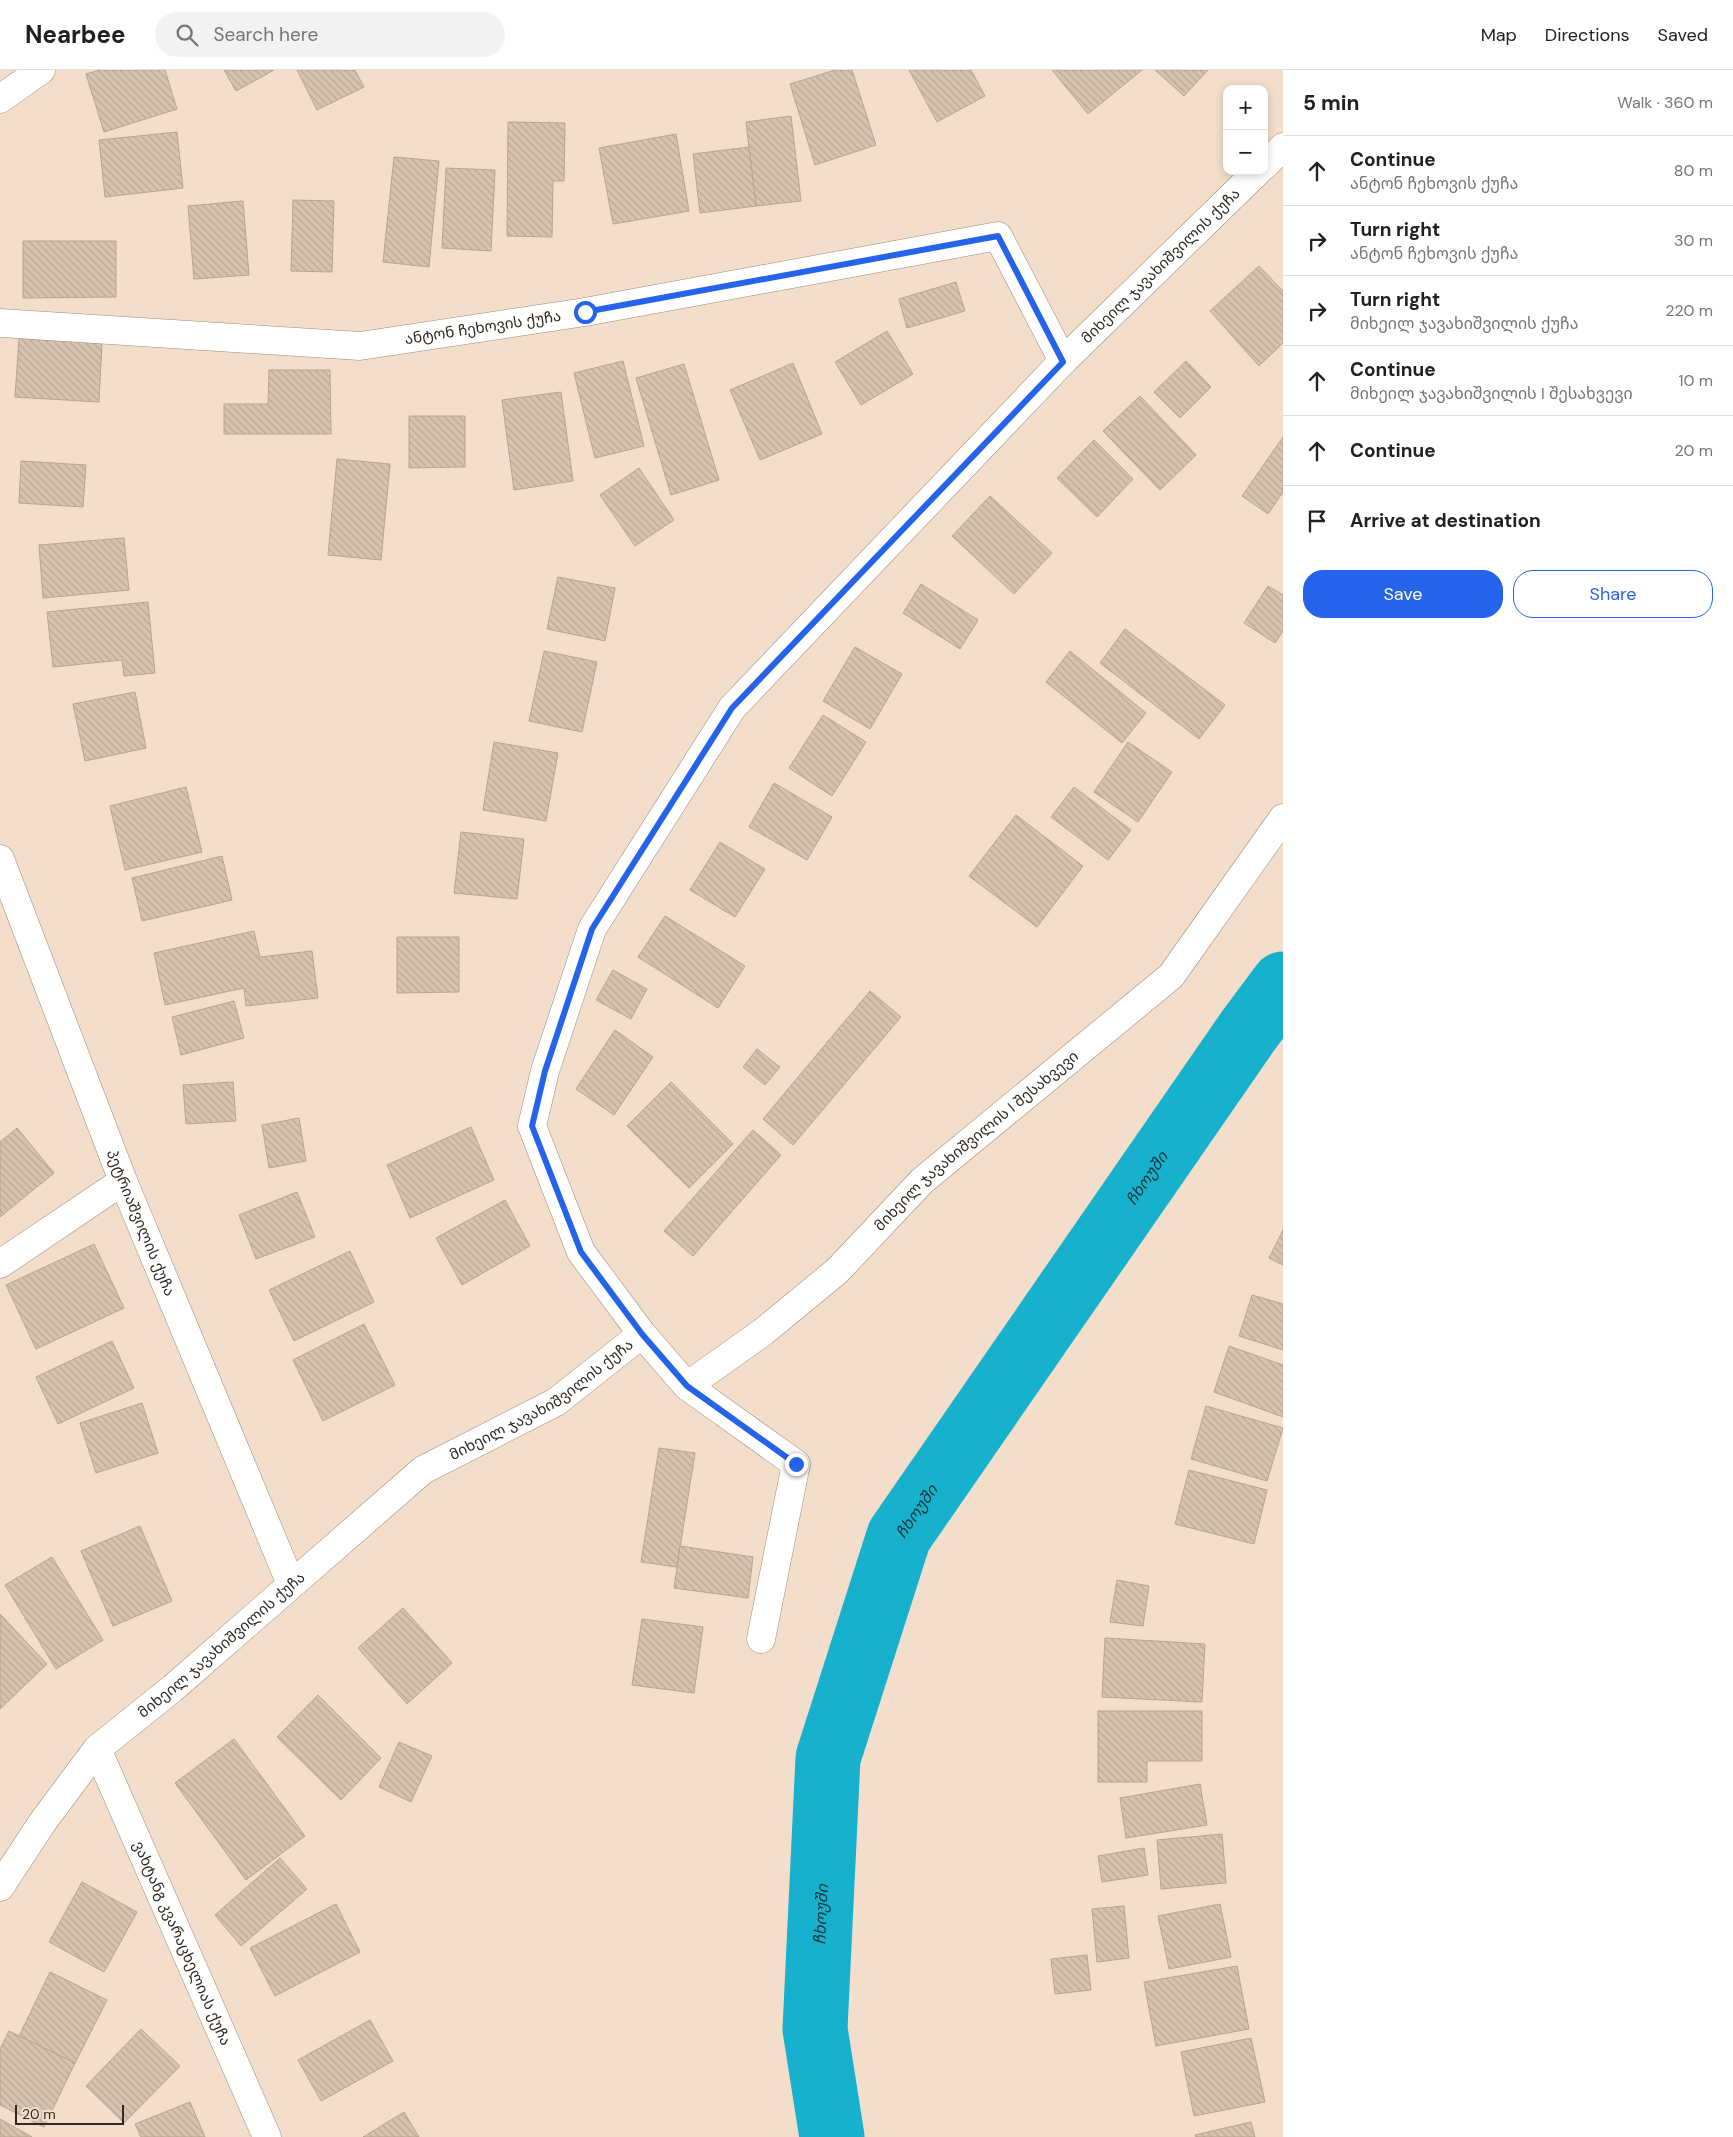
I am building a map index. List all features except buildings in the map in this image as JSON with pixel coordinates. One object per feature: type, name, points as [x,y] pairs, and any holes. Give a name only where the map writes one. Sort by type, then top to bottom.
[{"type":"street","points":[[0,99],[41,70]]},
{"type":"street","points":[[1268,162],[1283,147]]},
{"type":"street","name":"მიხეილ ჯავახიშვილის ქუჩა","points":[[0,1887],[42,1823],[97,1749],[173,1688],[423,1470],[556,1402],[642,1334],[581,1252],[532,1126],[545,1071],[592,929],[732,708],[1063,362],[1254,175]]},
{"type":"street","name":"ანტონ ჩეხოვის ქუჩა","points":[[0,323],[360,346],[585,312],[998,236],[1063,362]]},
{"type":"street","name":"მიხეილ ჯავახიშვილის I შესახვევი","points":[[687,1386],[763,1332],[838,1271],[922,1181],[1171,976],[1283,818]]},
{"type":"street","name":"პეტრიაშვილის ქუჩა","points":[[0,859],[123,1181],[291,1584]]},
{"type":"street","points":[[0,1264],[123,1181]]},
{"type":"street","points":[[642,1334],[687,1386],[796,1464],[761,1639]]},
{"type":"street","name":"ვახტანგ კვარაცხელიას ქუჩა","points":[[97,1749],[267,2137]]},
{"type":"waterway","name":"ჩხოუში","points":[[832,2137],[815,2029],[828,1758],[899,1536],[1248,1031],[1283,984]]},
{"type":"route","points":[[585,312],[998,236],[1063,362],[732,708],[592,929],[545,1071],[532,1126],[581,1252],[642,1334],[687,1386],[796,1464]]}]
